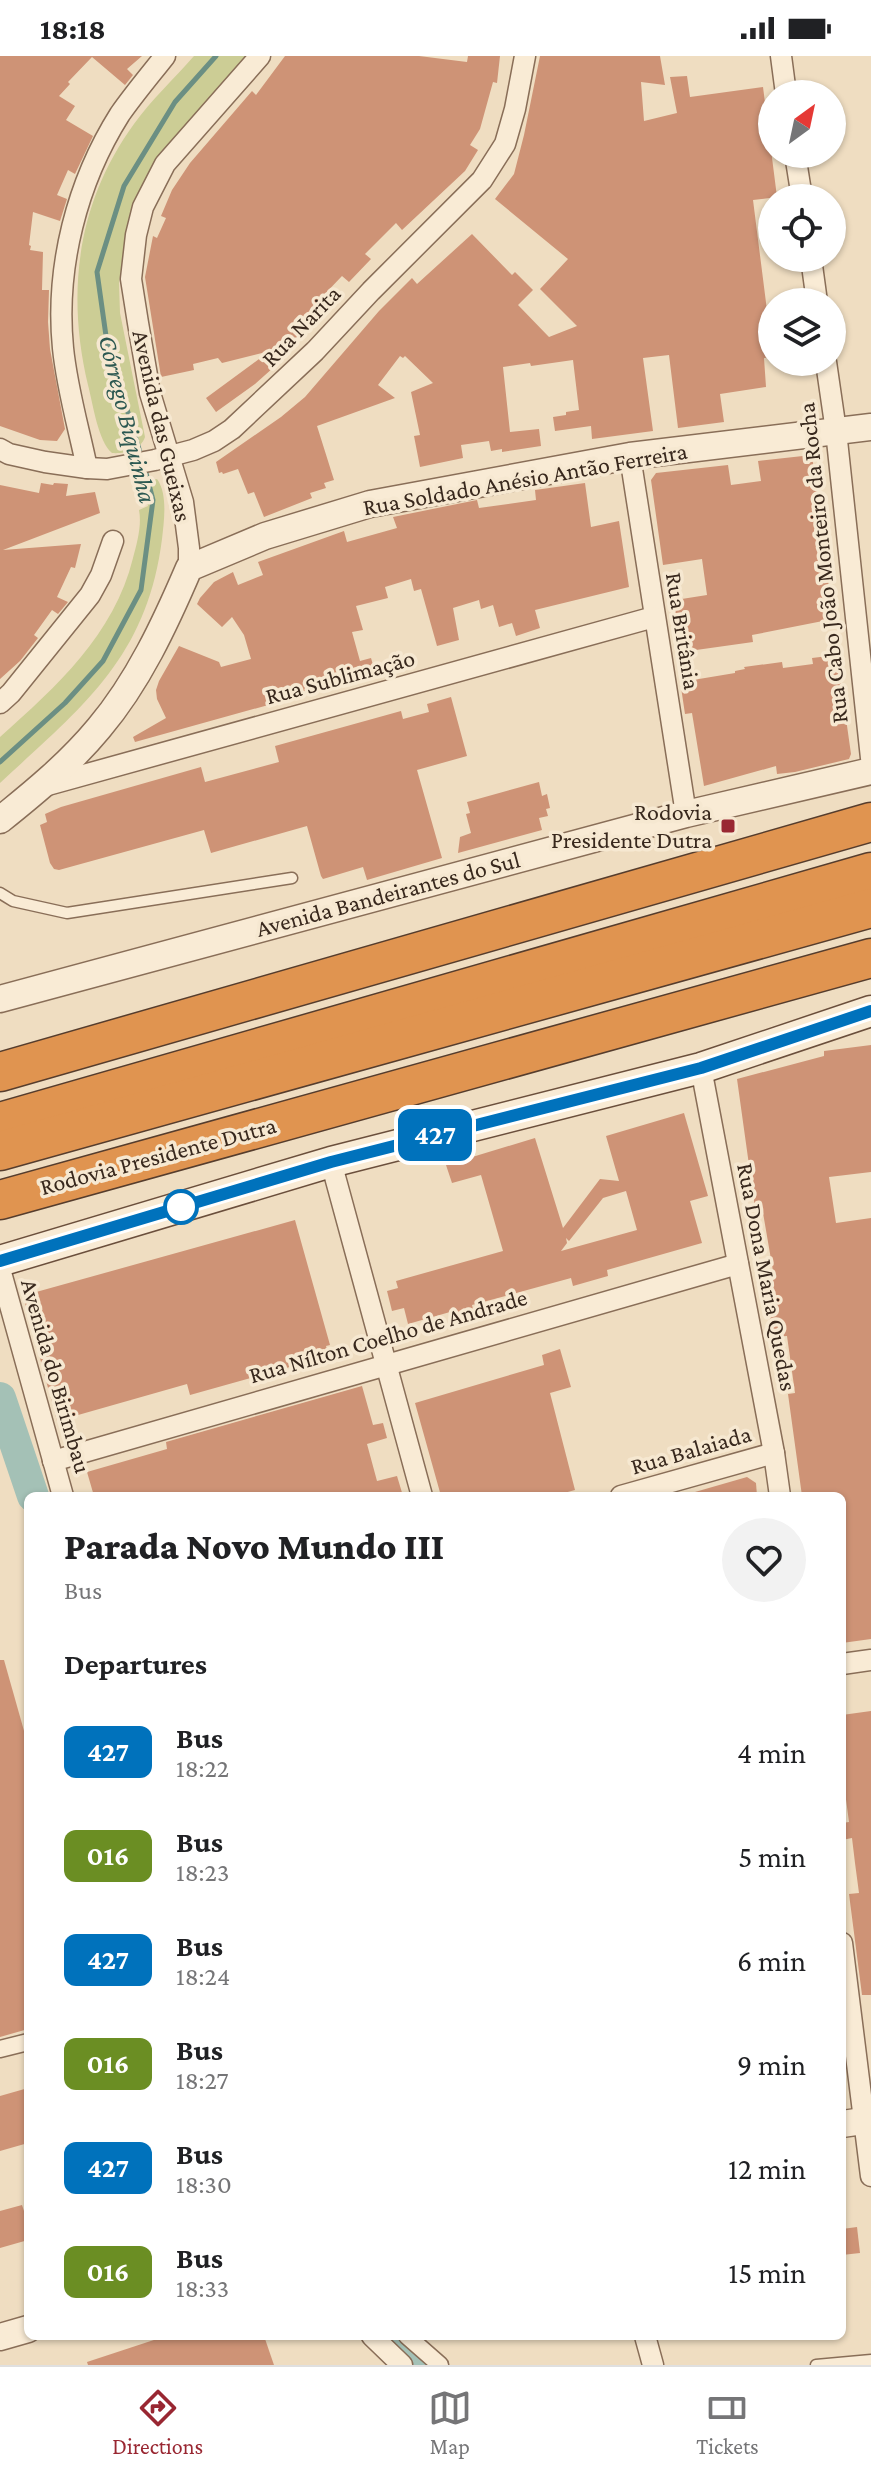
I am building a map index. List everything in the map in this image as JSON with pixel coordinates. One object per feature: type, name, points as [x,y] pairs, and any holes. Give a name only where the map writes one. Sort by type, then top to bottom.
[{"type":"highway","points":[[0,1072],[871,822]]},
{"type":"highway","points":[[0,1122],[871,872]]},
{"type":"highway","name":"Rodovia Presidente Dutra","points":[[0,1151],[871,908]]},
{"type":"highway","name":"Rodovia Presidente Dutra","points":[[0,1200],[871,958]]},
{"type":"main road","points":[[0,1261],[331,1162],[701,1068],[871,1011]]},
{"type":"street","points":[[97,468],[63,348],[64,270],[73,223],[101,148],[121,113],[165,56]]},
{"type":"street","name":"Avenida das Gueixas","points":[[0,820],[40,787],[99,728],[119,702],[158,634],[189,568],[183,502],[162,459],[131,279],[136,235],[143,207],[165,164],[260,56]]},
{"type":"street","name":"Rua Narita","points":[[0,449],[45,462],[97,468],[162,459],[214,441],[250,413],[464,200],[494,163],[505,144],[525,56]]},
{"type":"street","points":[[781,56],[784,80]]},
{"type":"street","name":"Rua Cabo João Monteiro da Rocha","points":[[828,376],[871,758]]},
{"type":"street","name":"Rua Soldado Anésio Antão Ferreira","points":[[189,568],[265,536],[370,504],[630,456],[871,427]]},
{"type":"street","name":"Rua Britânia","points":[[630,456],[686,814]]},
{"type":"street","points":[[0,703],[90,595],[113,541]]},
{"type":"street","name":"Rua Sublimação","points":[[40,787],[654,617]]},
{"type":"street","name":"Avenida Bandeirantes do Sul","points":[[0,999],[686,814],[871,771]]},
{"type":"street","name":"Rua Dona Maria Quedas","points":[[701,1068],[779,1492]]},
{"type":"street","points":[[331,1162],[421,1492]]},
{"type":"street","name":"Rua Nílton Coelho de Andrade","points":[[53,1461],[738,1264]]},
{"type":"street","name":"Avenida do Birimbau","points":[[0,1269],[62,1492]]},
{"type":"street","name":"Rua Balaiada","points":[[635,1492],[774,1453]]},
{"type":"street","points":[[846,1663],[871,1660]]},
{"type":"street","points":[[846,1985],[859,2122],[871,2176]]},
{"type":"street","points":[[0,2049],[24,2043]]},
{"type":"street","points":[[0,2337],[24,2330]]},
{"type":"street","points":[[376,2340],[402,2365]]},
{"type":"street","points":[[412,2340],[440,2365]]},
{"type":"street","points":[[646,2340],[653,2365]]},
{"type":"lane","points":[[0,893],[13,901],[67,913],[292,878]]},
{"type":"lane","points":[[816,2365],[871,2360]]},
{"type":"green space","points":[[194,56],[246,56],[217,92],[126,240],[119,283],[120,313],[145,437],[132,450],[112,453],[103,440],[97,422],[81,351],[78,283],[81,249],[100,185],[115,154],[141,115]]},
{"type":"green space","points":[[157,479],[164,500],[162,539],[154,581],[142,617],[126,648],[83,704],[0,783],[0,737],[62,678],[98,635],[124,586],[135,552],[139,510],[148,506],[142,483]]},
{"type":"building","points":[[0,56],[142,56],[127,69],[133,75],[125,85],[92,57],[68,82],[70,84],[59,96],[75,106],[66,120],[93,136],[75,174],[68,170],[57,195],[67,199],[60,221],[33,212],[29,245],[30,250],[43,252],[42,290],[49,290],[50,349],[65,429],[57,441],[40,440],[0,426]]},
{"type":"building","points":[[285,56],[419,56],[467,62],[468,56],[500,56],[497,83],[493,82],[480,129],[470,145],[478,150],[465,171],[402,230],[396,223],[365,254],[371,259],[349,282],[342,276],[321,298],[328,305],[283,359],[216,412],[206,398],[270,351],[222,363],[218,358],[193,364],[194,370],[161,377],[145,277],[153,236],[157,238],[166,218],[161,216],[172,190],[190,163],[252,91],[256,95]]},
{"type":"building","points":[[540,56],[660,56],[665,85],[641,82],[644,121],[677,113],[670,77],[687,76],[690,97],[758,88],[758,168],[773,168],[775,184],[758,184],[758,199],[753,200],[758,272],[762,272],[764,288],[758,288],[758,376],[765,376],[766,387],[720,394],[724,422],[678,428],[669,355],[643,358],[653,431],[592,439],[591,426],[555,431],[553,417],[579,410],[573,360],[503,367],[510,432],[539,429],[541,446],[502,452],[502,449],[491,451],[489,441],[461,445],[463,458],[420,467],[414,436],[420,435],[411,392],[433,383],[405,356],[400,356],[378,385],[395,398],[317,426],[334,480],[324,483],[326,488],[310,493],[312,498],[264,517],[254,492],[248,494],[238,469],[219,473],[216,462],[305,397],[379,311],[412,278],[417,284],[472,234],[512,275],[515,272],[533,290],[518,305],[549,337],[577,326],[540,289],[568,259],[495,199],[514,174]]},
{"type":"building","points":[[812,455],[833,619],[752,635],[753,642],[689,651],[686,625],[672,627],[669,601],[707,595],[702,559],[663,565],[651,480],[656,473],[728,465],[731,485],[761,481],[758,461]]},
{"type":"building","points":[[41,483],[68,484],[66,496],[95,492],[100,513],[3,550],[81,544],[75,568],[71,567],[57,597],[68,602],[58,614],[52,610],[34,635],[38,638],[20,661],[0,679],[0,485],[39,493]]},
{"type":"building","points":[[585,483],[591,527],[619,521],[629,587],[535,610],[540,628],[516,636],[512,623],[499,627],[493,605],[481,609],[479,600],[453,608],[459,640],[437,646],[421,589],[414,591],[411,579],[385,587],[388,598],[356,606],[363,630],[352,632],[360,661],[371,658],[376,675],[135,742],[133,737],[166,718],[156,690],[179,646],[219,662],[221,667],[251,659],[244,635],[232,617],[222,627],[197,604],[214,582],[233,572],[238,585],[263,575],[258,562],[344,531],[347,542],[397,528],[393,517],[477,500],[479,508],[536,500],[535,490]]},
{"type":"building","points":[[688,652],[693,680],[735,673],[744,667],[782,662],[783,668],[813,664],[812,658],[837,655],[851,754],[849,759],[777,774],[776,766],[704,786],[692,713],[685,714],[676,654]]},
{"type":"building","points":[[451,697],[467,756],[417,770],[442,858],[367,880],[363,867],[323,879],[307,826],[211,853],[204,830],[59,870],[50,863],[40,825],[47,822],[45,814],[61,807],[201,767],[205,782],[279,762],[275,746],[401,711],[403,719],[429,712],[427,704]]},
{"type":"building","points":[[539,782],[542,796],[547,794],[550,808],[546,809],[548,816],[539,818],[542,830],[458,853],[460,837],[471,833],[466,814],[470,813],[467,802]]},
{"type":"building","points":[[871,1045],[871,1172],[829,1177],[836,1223],[871,1218],[871,1639],[846,1642],[846,1492],[801,1492],[788,1394],[795,1393],[787,1336],[772,1337],[763,1272],[773,1271],[762,1207],[755,1208],[737,1079],[824,1056],[824,1051]]},
{"type":"building","points":[[684,1113],[708,1196],[690,1201],[702,1243],[607,1270],[608,1276],[573,1286],[571,1278],[472,1305],[474,1314],[452,1320],[450,1312],[408,1324],[404,1308],[392,1311],[387,1291],[398,1288],[396,1281],[503,1251],[481,1175],[452,1183],[446,1165],[535,1138],[563,1228],[600,1179],[619,1181],[606,1136]],"holes":[[[626,1191],[637,1230],[561,1251],[567,1243],[566,1238],[569,1241],[603,1198]]]},
{"type":"building","points":[[295,1220],[330,1345],[326,1346],[329,1356],[190,1395],[187,1384],[57,1421],[25,1303],[29,1294]]},
{"type":"building","points":[[560,1349],[571,1387],[550,1393],[575,1490],[440,1492],[415,1403],[544,1365],[542,1355]]},
{"type":"building","points":[[362,1386],[373,1425],[383,1423],[387,1438],[367,1444],[377,1481],[397,1476],[402,1492],[93,1492],[87,1472],[167,1449],[166,1442]]},
{"type":"building","points":[[747,1477],[756,1483],[757,1492],[695,1492]]},
{"type":"building","points":[[0,1660],[4,1660],[24,1731],[24,2030],[0,2037]]},
{"type":"building","points":[[871,1711],[871,1995],[862,1995],[849,1894],[859,1893],[852,1838],[846,1839],[846,1822],[849,1822],[846,1714]]},
{"type":"building","points":[[24,2089],[24,2144],[0,2151],[0,2096]]},
{"type":"building","points":[[22,2205],[24,2241],[0,2248],[0,2211]]},
{"type":"building","points":[[857,2227],[860,2253],[846,2255],[846,2228]]},
{"type":"building","points":[[154,2340],[265,2340],[274,2365],[88,2365],[87,2362]]},
{"type":"waterway","name":"Córrego Biquinha","points":[[142,459],[107,343],[97,272],[124,186],[175,102],[216,56]]},
{"type":"waterway","name":"Córrego Biquinha","points":[[0,762],[65,703],[103,661],[141,590],[153,500],[145,469]]},
{"type":"waterway","name":"Córrego Biquinha","points":[[0,1398],[32,1492]]},
{"type":"waterway","name":"Córrego Biquinha","points":[[396,2340],[423,2365]]},
{"type":"bus line","name":"427","points":[[0,1261],[331,1162],[701,1068],[871,1011]]},
{"type":"place","name":"Rodovia Presidente Dutra","points":[[728,826]]}]
